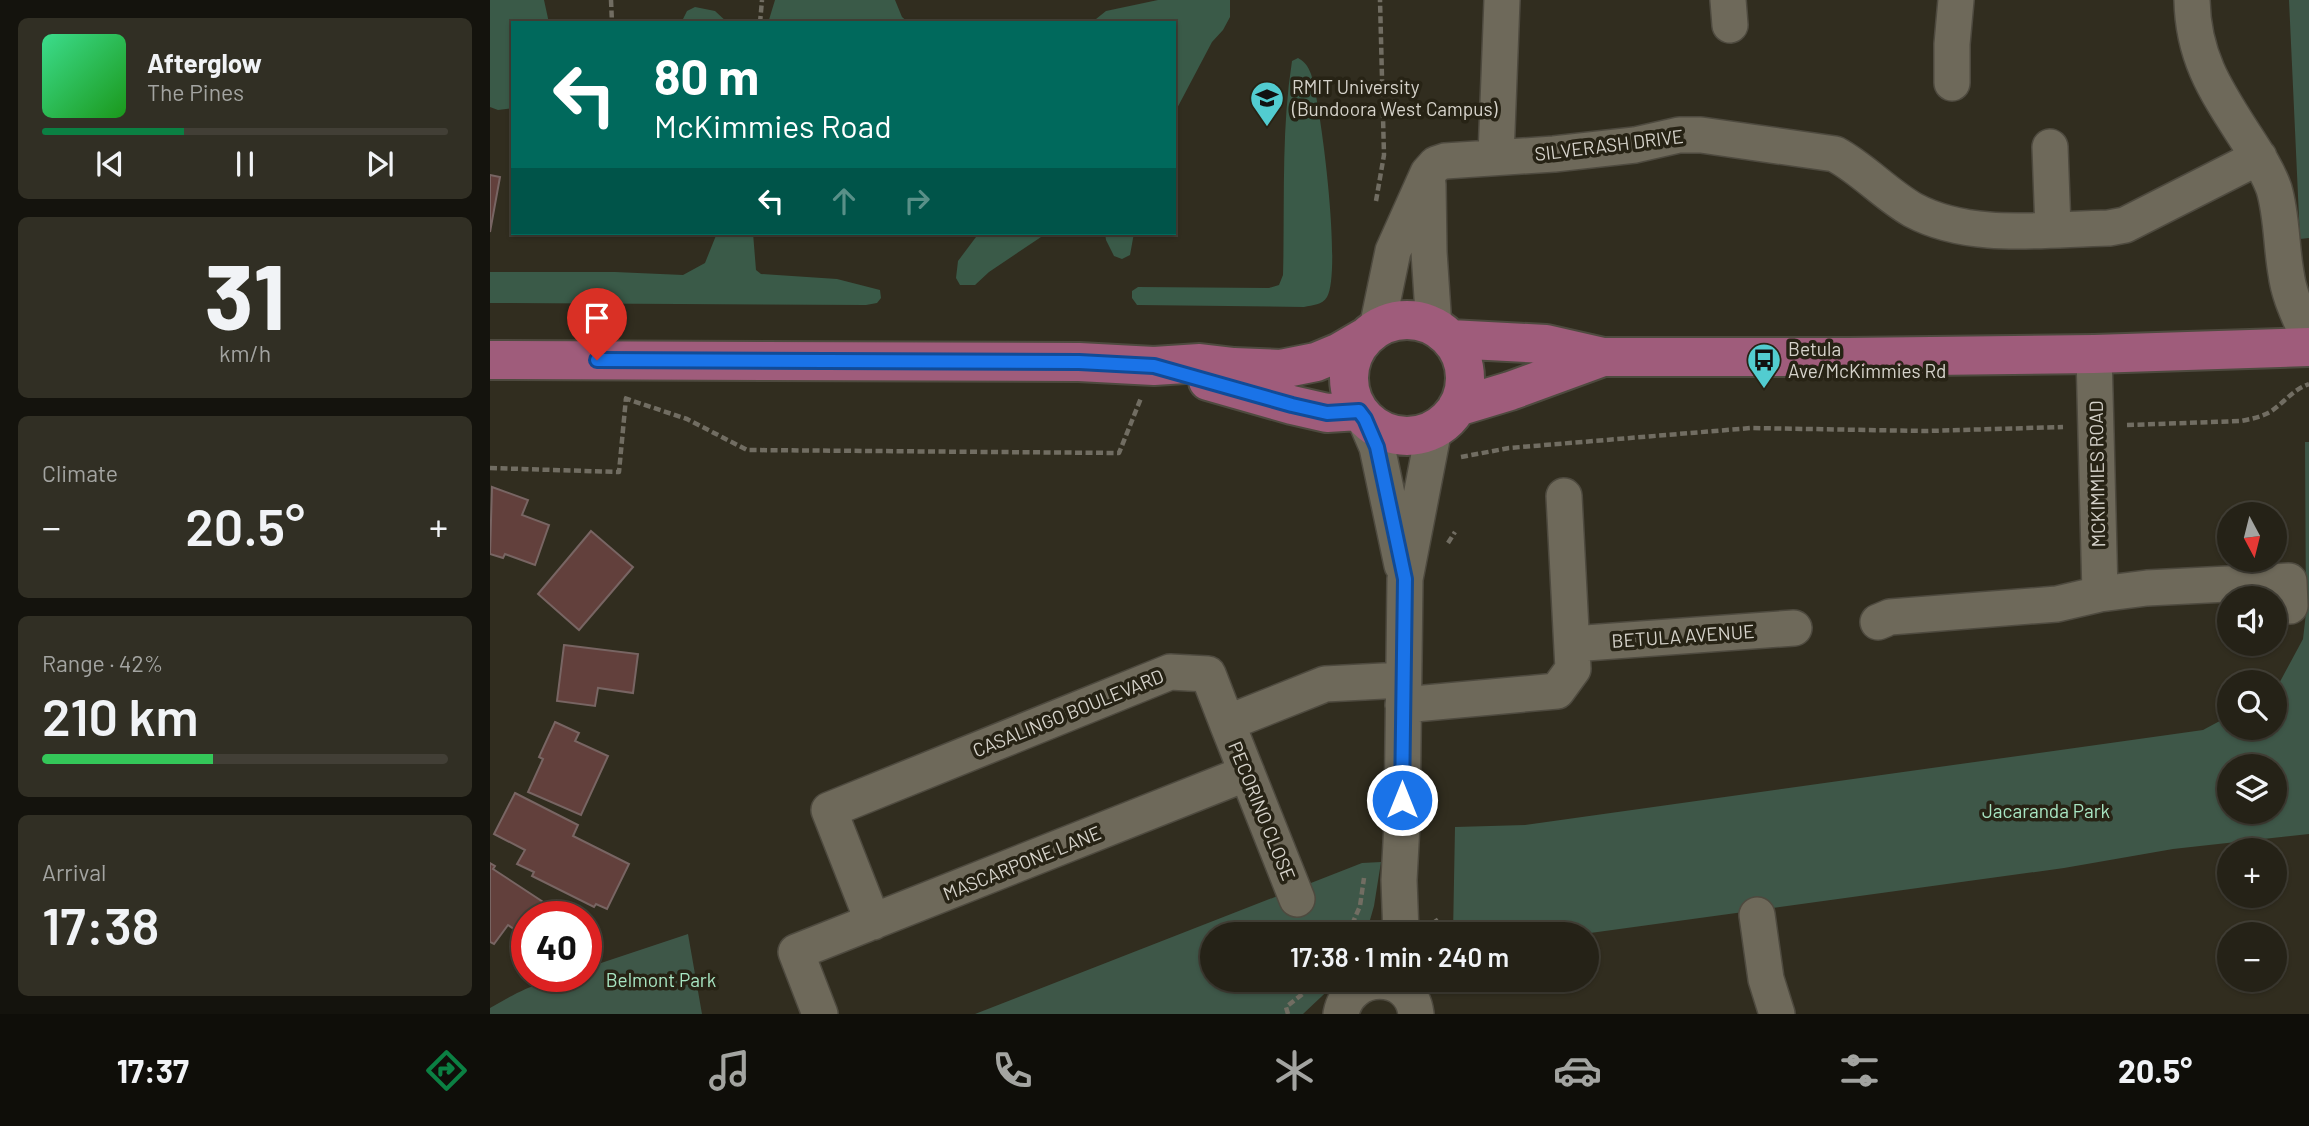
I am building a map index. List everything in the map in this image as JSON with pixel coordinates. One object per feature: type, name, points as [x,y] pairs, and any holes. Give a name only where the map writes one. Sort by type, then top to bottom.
[{"type":"main road","points":[[490,360],[1065,362],[1154,366],[1200,363],[1234,368],[1293,367],[1316,362],[1340,352],[1390,322],[1420,321],[1442,333],[1460,354],[1465,372],[1464,390],[1449,432]]},
{"type":"main road","points":[[1370,333],[1352,357],[1348,376],[1351,394],[1362,415],[1386,432],[1398,436],[1449,432],[1510,391],[1603,356]]},
{"type":"main road","points":[[1442,333],[1546,344],[1603,356],[2094,354],[2309,347]]},
{"type":"main road","points":[[1154,366],[1292,405],[1327,413],[1362,415]]},
{"type":"street","points":[[1496,156],[1502,0]]},
{"type":"street","points":[[1952,83],[1956,0]]},
{"type":"street","points":[[2192,0],[2197,46],[2204,68],[2215,90],[2259,157],[2273,187],[2291,298],[2309,339]]},
{"type":"street","name":"SILVERASH DRIVE","points":[[1428,173],[1436,164],[1445,161],[1554,154],[1635,145],[1679,135],[1714,137],[1835,153],[1911,209],[1940,222],[1964,228],[2109,228],[2125,225],[2259,157]]},
{"type":"street","points":[[2050,147],[2053,229]]},
{"type":"street","points":[[1428,173],[1429,252],[1442,333]]},
{"type":"street","points":[[1370,333],[1393,251],[1428,173]]},
{"type":"street","name":"MCKIMMIES ROAD","points":[[2094,354],[2100,594]]},
{"type":"street","points":[[1362,415],[1377,447],[1405,579],[1401,922]]},
{"type":"street","points":[[1405,579],[1449,432]]},
{"type":"street","points":[[1227,723],[1325,684],[1403,693],[1557,691],[1573,669],[1564,496]]},
{"type":"street","points":[[1878,622],[1889,617],[2057,604],[2147,587],[2289,581],[2290,606]]},
{"type":"street","name":"BETULA AVENUE","points":[[1572,644],[1794,628]]},
{"type":"street","name":"CASALINGO BOULEVARD","points":[[873,922],[829,810],[1170,672],[1208,674],[1227,723]]},
{"type":"street","name":"PECORINO CLOSE","points":[[1227,723],[1297,899]]},
{"type":"street","name":"MASCARPONE LANE","points":[[820,1014],[796,952],[1247,773]]},
{"type":"street","points":[[1382,922],[1399,880]]},
{"type":"street","points":[[1757,915],[1766,979],[1777,1014]]},
{"type":"street","points":[[1340,996],[1367,982],[1380,981],[1393,983],[1408,995]]},
{"type":"path","points":[[611,0],[612,21]]},
{"type":"path","points":[[760,21],[762,0]]},
{"type":"path","points":[[1380,0],[1384,123]]},
{"type":"path","points":[[490,468],[619,472],[626,398],[687,419],[747,450],[1119,453],[1154,366]]},
{"type":"path","points":[[1449,432],[1465,454],[1751,428],[1926,431],[2241,421],[2272,411],[2292,392],[2309,384]]},
{"type":"path","points":[[1353,922],[1360,906],[1364,875]]},
{"type":"path","points":[[1288,1014],[1286,1007],[1340,996]]},
{"type":"green space","points":[[490,0],[544,0],[549,21],[511,21],[511,108],[498,110],[490,107]]},
{"type":"green space","points":[[775,0],[895,0],[902,17],[907,21],[769,21]]},
{"type":"green space","points":[[1158,0],[1230,0],[1230,17],[1212,42],[1176,110],[1176,21],[1094,21],[1106,11]]},
{"type":"green space","points":[[2289,0],[2309,0],[2309,238],[2300,239]]},
{"type":"green space","points":[[695,7],[715,11],[726,21],[682,21],[687,11]]},
{"type":"green space","points":[[1298,58],[1306,64],[1311,74],[1324,152],[1332,256],[1331,282],[1327,297],[1320,303],[1304,307],[1137,305],[1132,298],[1132,291],[1138,287],[1269,288],[1279,285],[1283,275],[1286,114],[1292,61]]},
{"type":"green space","points":[[716,235],[753,235],[756,270],[761,274],[837,279],[880,290],[881,298],[877,303],[866,305],[490,303],[490,272],[683,275],[705,263]]},
{"type":"green space","points":[[978,235],[1044,235],[989,272],[975,285],[960,285],[956,278],[958,261]]},
{"type":"green space","points":[[1105,235],[1134,235],[1130,255],[1122,259],[1114,256]]},
{"type":"green space","name":"Jacaranda Park","points":[[2305,442],[2309,442],[2309,834],[2273,838],[2217,838],[2217,844],[2064,868],[1599,932],[1599,922],[1453,922],[1455,827],[1525,825],[2203,730],[2217,722],[2217,740],[2287,740],[2286,670],[2303,639],[2306,613]]},
{"type":"green space","points":[[1381,862],[1369,922],[1211,922],[1362,863]]},
{"type":"green space","points":[[1200,926],[1200,992],[1326,992],[1303,1014],[975,1014]]},
{"type":"green space","name":"Belmont Park","points":[[688,934],[702,1014],[490,1014],[490,1008],[520,992],[602,992],[602,963]]},
{"type":"building","points":[[490,175],[500,177],[490,232]]},
{"type":"building","points":[[492,487],[528,500],[522,515],[549,525],[535,565],[505,554],[503,558],[490,554]]},
{"type":"building","points":[[591,531],[633,567],[579,630],[538,594]]},
{"type":"building","points":[[564,645],[638,654],[633,693],[598,688],[595,706],[557,701]]},
{"type":"building","points":[[555,722],[579,733],[575,741],[608,756],[581,815],[528,792],[543,759],[539,757]]},
{"type":"building","points":[[515,793],[578,825],[573,836],[629,864],[607,909],[602,907],[602,901],[582,901],[532,876],[534,872],[517,864],[525,850],[494,834]]},
{"type":"building","points":[[490,863],[495,866],[493,869],[542,901],[511,901],[511,927],[508,925],[494,944],[490,942]]},
{"type":"place","name":"RMIT University (Bundoora West Campus)","points":[[1267,128]]},
{"type":"place","name":"Betula Ave/McKimmies Rd","points":[[1764,390]]},
{"type":"route","points":[[597,360],[1079,362],[1154,366],[1327,413],[1359,411],[1377,447],[1405,579],[1402,800]]}]
